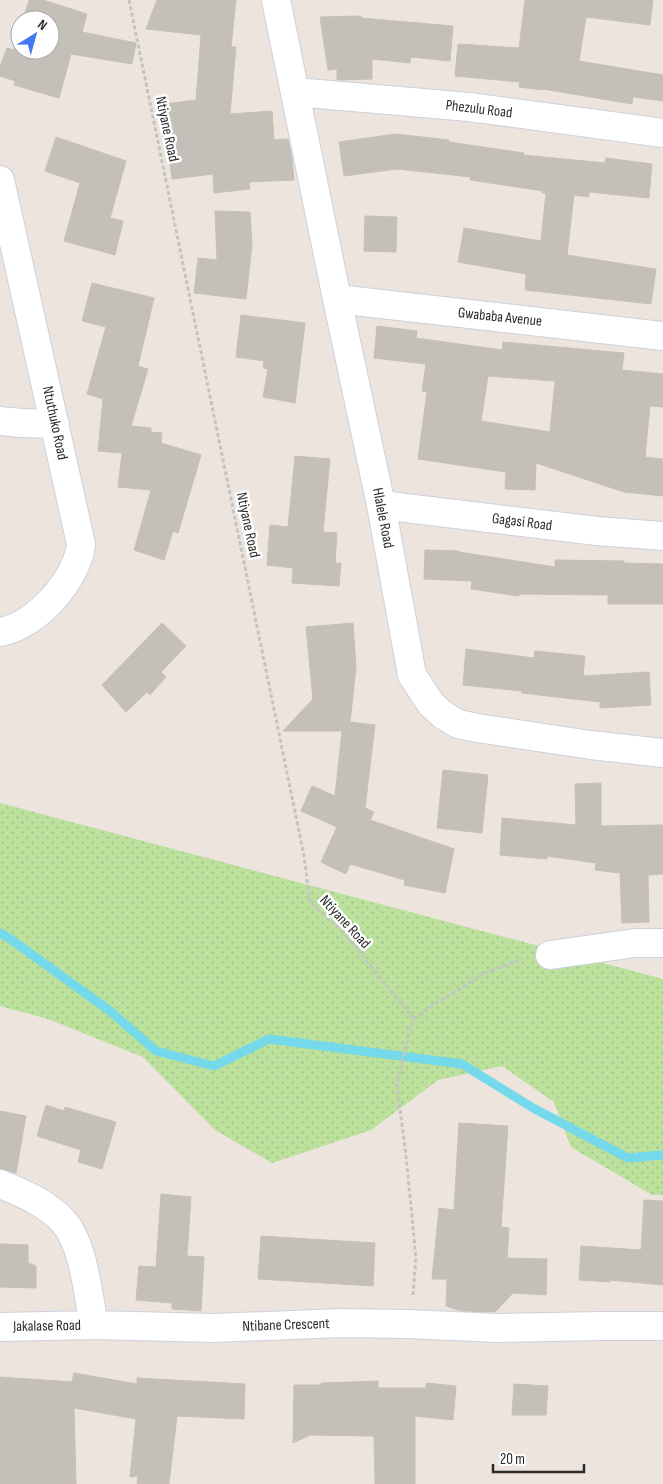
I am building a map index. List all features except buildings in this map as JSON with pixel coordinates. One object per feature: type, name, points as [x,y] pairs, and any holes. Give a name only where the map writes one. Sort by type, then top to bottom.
[{"type":"street","name":"Hlalele Road","points":[[276,0],[381,505],[412,675],[420,690],[431,704],[443,715],[458,724],[591,745],[663,753]]},
{"type":"street","name":"Phezulu Road","points":[[295,92],[469,107],[663,133]]},
{"type":"street","name":"Ntuthuko Road","points":[[0,182],[81,544],[79,557],[70,575],[46,606],[16,628],[0,632]]},
{"type":"street","name":"Gwababa Avenue","points":[[337,299],[663,336]]},
{"type":"street","points":[[0,421],[55,424]]},
{"type":"street","name":"Gagasi Road","points":[[381,505],[597,531],[663,536]]},
{"type":"street","points":[[538,956],[636,943],[663,942]]},
{"type":"street","points":[[0,1184],[36,1200],[57,1214],[65,1223],[75,1241],[82,1260],[94,1325]]},
{"type":"street","name":"Ntibane Crescent","points":[[94,1325],[214,1328],[341,1323],[497,1328],[663,1326]]},
{"type":"street","name":"Jakalase Road","points":[[0,1326],[94,1325]]},
{"type":"path","name":"Ntiyane Road","points":[[129,0],[304,856],[310,902],[342,931],[414,1018]]},
{"type":"path","points":[[428,1325],[412,1296],[416,1258],[406,1156],[396,1085],[409,1033],[414,1018],[483,974],[538,956]]},
{"type":"green space","points":[[0,803],[663,979],[663,1195],[652,1195],[571,1147],[554,1102],[502,1066],[438,1080],[371,1130],[272,1163],[215,1130],[143,1057],[48,1019],[0,1006]]},
{"type":"waterway","points":[[0,933],[110,1011],[156,1051],[214,1066],[269,1039],[462,1064],[533,1108],[628,1158],[663,1155]]}]
